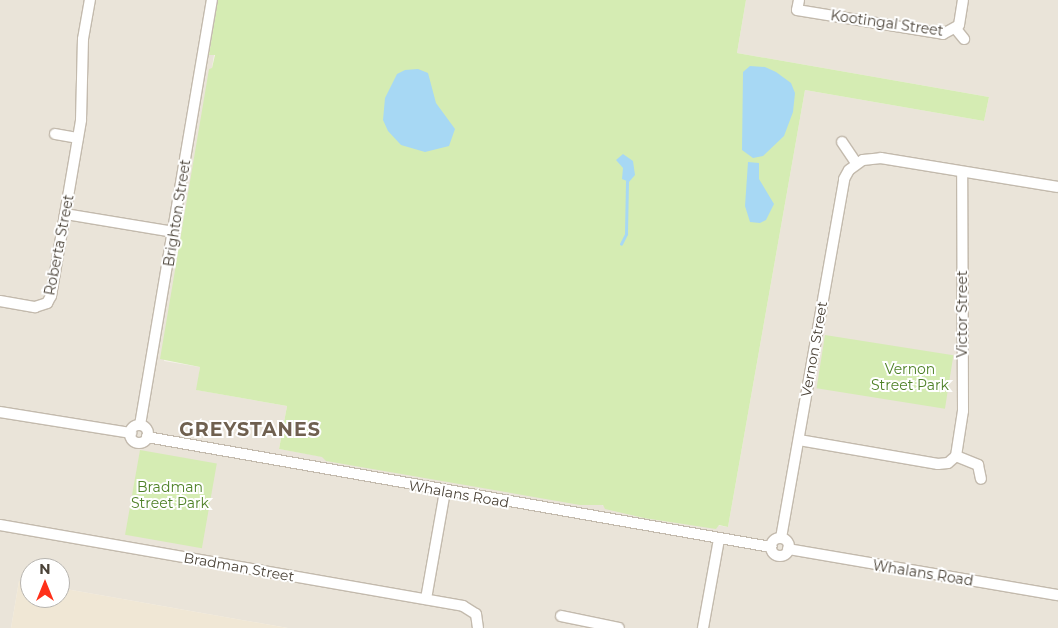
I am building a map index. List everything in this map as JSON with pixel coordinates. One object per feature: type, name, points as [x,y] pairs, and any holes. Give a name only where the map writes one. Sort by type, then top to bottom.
[{"type":"street","name":"Roberta Street","points":[[0,301],[36,307],[50,300],[82,116],[83,39],[90,0]]},
{"type":"street","name":"Brighton Street","points":[[140,425],[212,0]]},
{"type":"street","name":"Kootingal Street","points":[[799,0],[797,10],[939,34],[956,29],[963,17],[963,0]]},
{"type":"street","name":"Kootingal Street","points":[[956,29],[964,39]]},
{"type":"street","points":[[55,134],[78,138]]},
{"type":"street","points":[[842,142],[856,163],[868,158],[881,158],[1058,187]]},
{"type":"street","name":"Vernon Street","points":[[781,538],[844,179],[856,163]]},
{"type":"street","name":"Victor Street","points":[[956,456],[963,411],[962,172]]},
{"type":"street","points":[[65,214],[174,232]]},
{"type":"street","points":[[0,412],[130,432],[140,425],[147,430],[148,437]]},
{"type":"street","name":"Whalans Road","points":[[130,432],[137,442],[148,437],[445,491],[771,547]]},
{"type":"street","points":[[799,440],[938,464],[948,463],[956,456],[978,465],[981,479]]},
{"type":"street","points":[[426,599],[445,491]]},
{"type":"street","name":"Bradman Street","points":[[0,525],[463,606],[478,613],[478,628]]},
{"type":"street","points":[[703,628],[719,538]]},
{"type":"street","points":[[781,538],[787,542],[788,549],[779,556],[771,547],[775,540],[781,538]]},
{"type":"street","name":"Whalans Road","points":[[788,549],[1058,595]]},
{"type":"street","points":[[561,616],[619,628]]},
{"type":"shaded area","points":[[0,0],[223,0],[164,361],[200,367],[197,390],[287,406],[279,449],[728,527],[805,90],[984,121],[989,97],[737,53],[746,0],[1058,0],[1058,628],[288,628],[70,590],[70,558],[20,558],[20,581],[11,628],[0,628]]},
{"type":"shaded area","points":[[19,581],[20,608],[70,608],[70,590],[288,628],[11,628]]},
{"type":"green space","points":[[218,0],[746,0],[737,53],[989,97],[984,121],[805,90],[728,527],[719,525],[716,529],[644,518],[605,509],[603,505],[580,505],[326,461],[322,457],[279,449],[287,406],[196,390],[200,367],[160,359],[209,69],[212,68],[215,55],[209,55]]},
{"type":"green space","name":"Vernon Street Park","points":[[825,335],[953,355],[945,409],[817,388]]},
{"type":"green space","name":"Bradman Street Park","points":[[140,450],[217,464],[202,548],[125,535]]},
{"type":"water","points":[[750,66],[765,67],[776,72],[791,83],[795,93],[793,112],[784,136],[763,156],[753,158],[742,150],[743,72]]},
{"type":"water","points":[[418,69],[428,73],[436,103],[455,129],[449,146],[425,152],[401,145],[388,131],[383,120],[385,98],[397,74],[405,70]]},
{"type":"water","points":[[623,154],[633,161],[635,175],[629,182],[622,179],[623,168],[616,160]]},
{"type":"water","points":[[748,162],[759,163],[759,179],[774,204],[766,220],[760,223],[750,222],[745,206]]},
{"type":"waterway","points":[[621,244],[626,234],[627,182]]},
{"type":"district","name":"GREYSTANES","points":[[250,430]]}]
